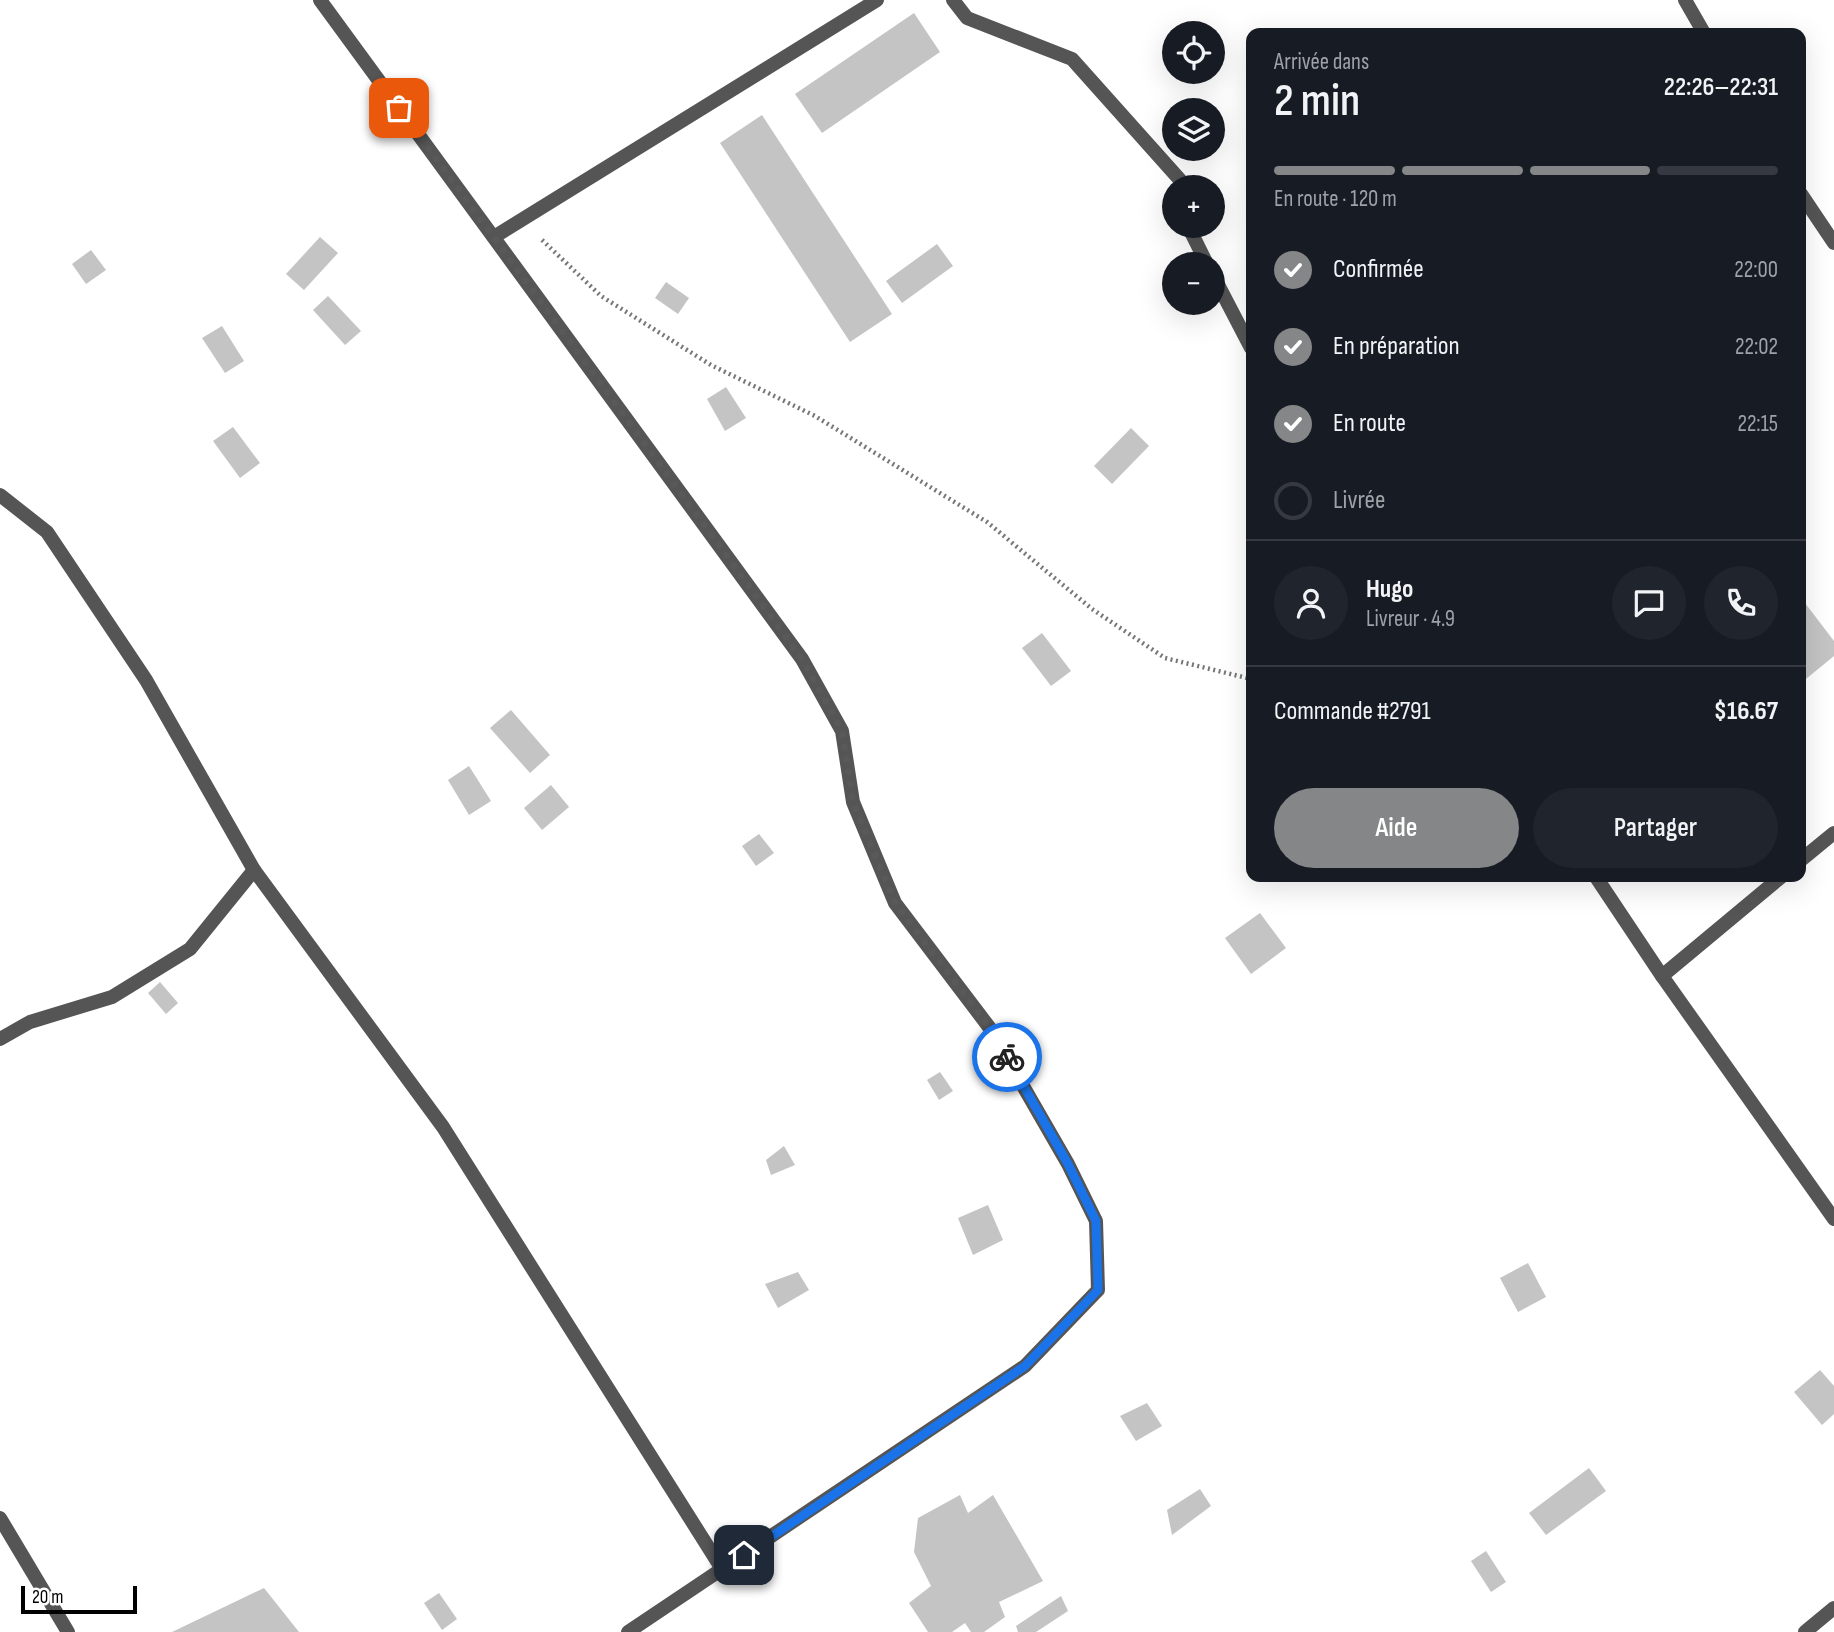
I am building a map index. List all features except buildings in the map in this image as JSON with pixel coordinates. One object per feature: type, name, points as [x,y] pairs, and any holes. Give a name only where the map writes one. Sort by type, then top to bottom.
[{"type":"street","points":[[320,0],[802,659],[842,731],[853,802],[895,903],[989,1027],[1068,1164],[1096,1221],[1098,1290],[1025,1366],[628,1632]]},
{"type":"street","points":[[494,237],[877,0]]},
{"type":"street","points":[[953,0],[967,18],[1072,59],[1176,175]]},
{"type":"street","points":[[1685,0],[1701,28]]},
{"type":"street","points":[[1806,201],[1834,243]]},
{"type":"street","points":[[1225,298],[1246,338]]},
{"type":"street","points":[[0,495],[47,532],[146,680],[254,870],[443,1126],[722,1569]]},
{"type":"street","points":[[1806,856],[1834,832]]},
{"type":"street","points":[[0,1039],[30,1021],[112,997],[190,949],[254,870]]},
{"type":"street","points":[[1599,882],[1662,976],[1834,1219]]},
{"type":"street","points":[[1662,976],[1775,882]]},
{"type":"street","points":[[0,1518],[68,1632]]},
{"type":"street","points":[[1805,1632],[1834,1608]]},
{"type":"path","points":[[520,219],[601,296],[711,365],[815,416],[987,522],[1092,609],[1166,657],[1246,678]]},
{"type":"way so far","points":[[399,108],[802,659],[842,731],[853,802],[895,903],[989,1027],[1007,1057]]},
{"type":"route","points":[[744,1555],[1025,1366],[1098,1290],[1096,1221],[1068,1164],[1007,1057]]}]
